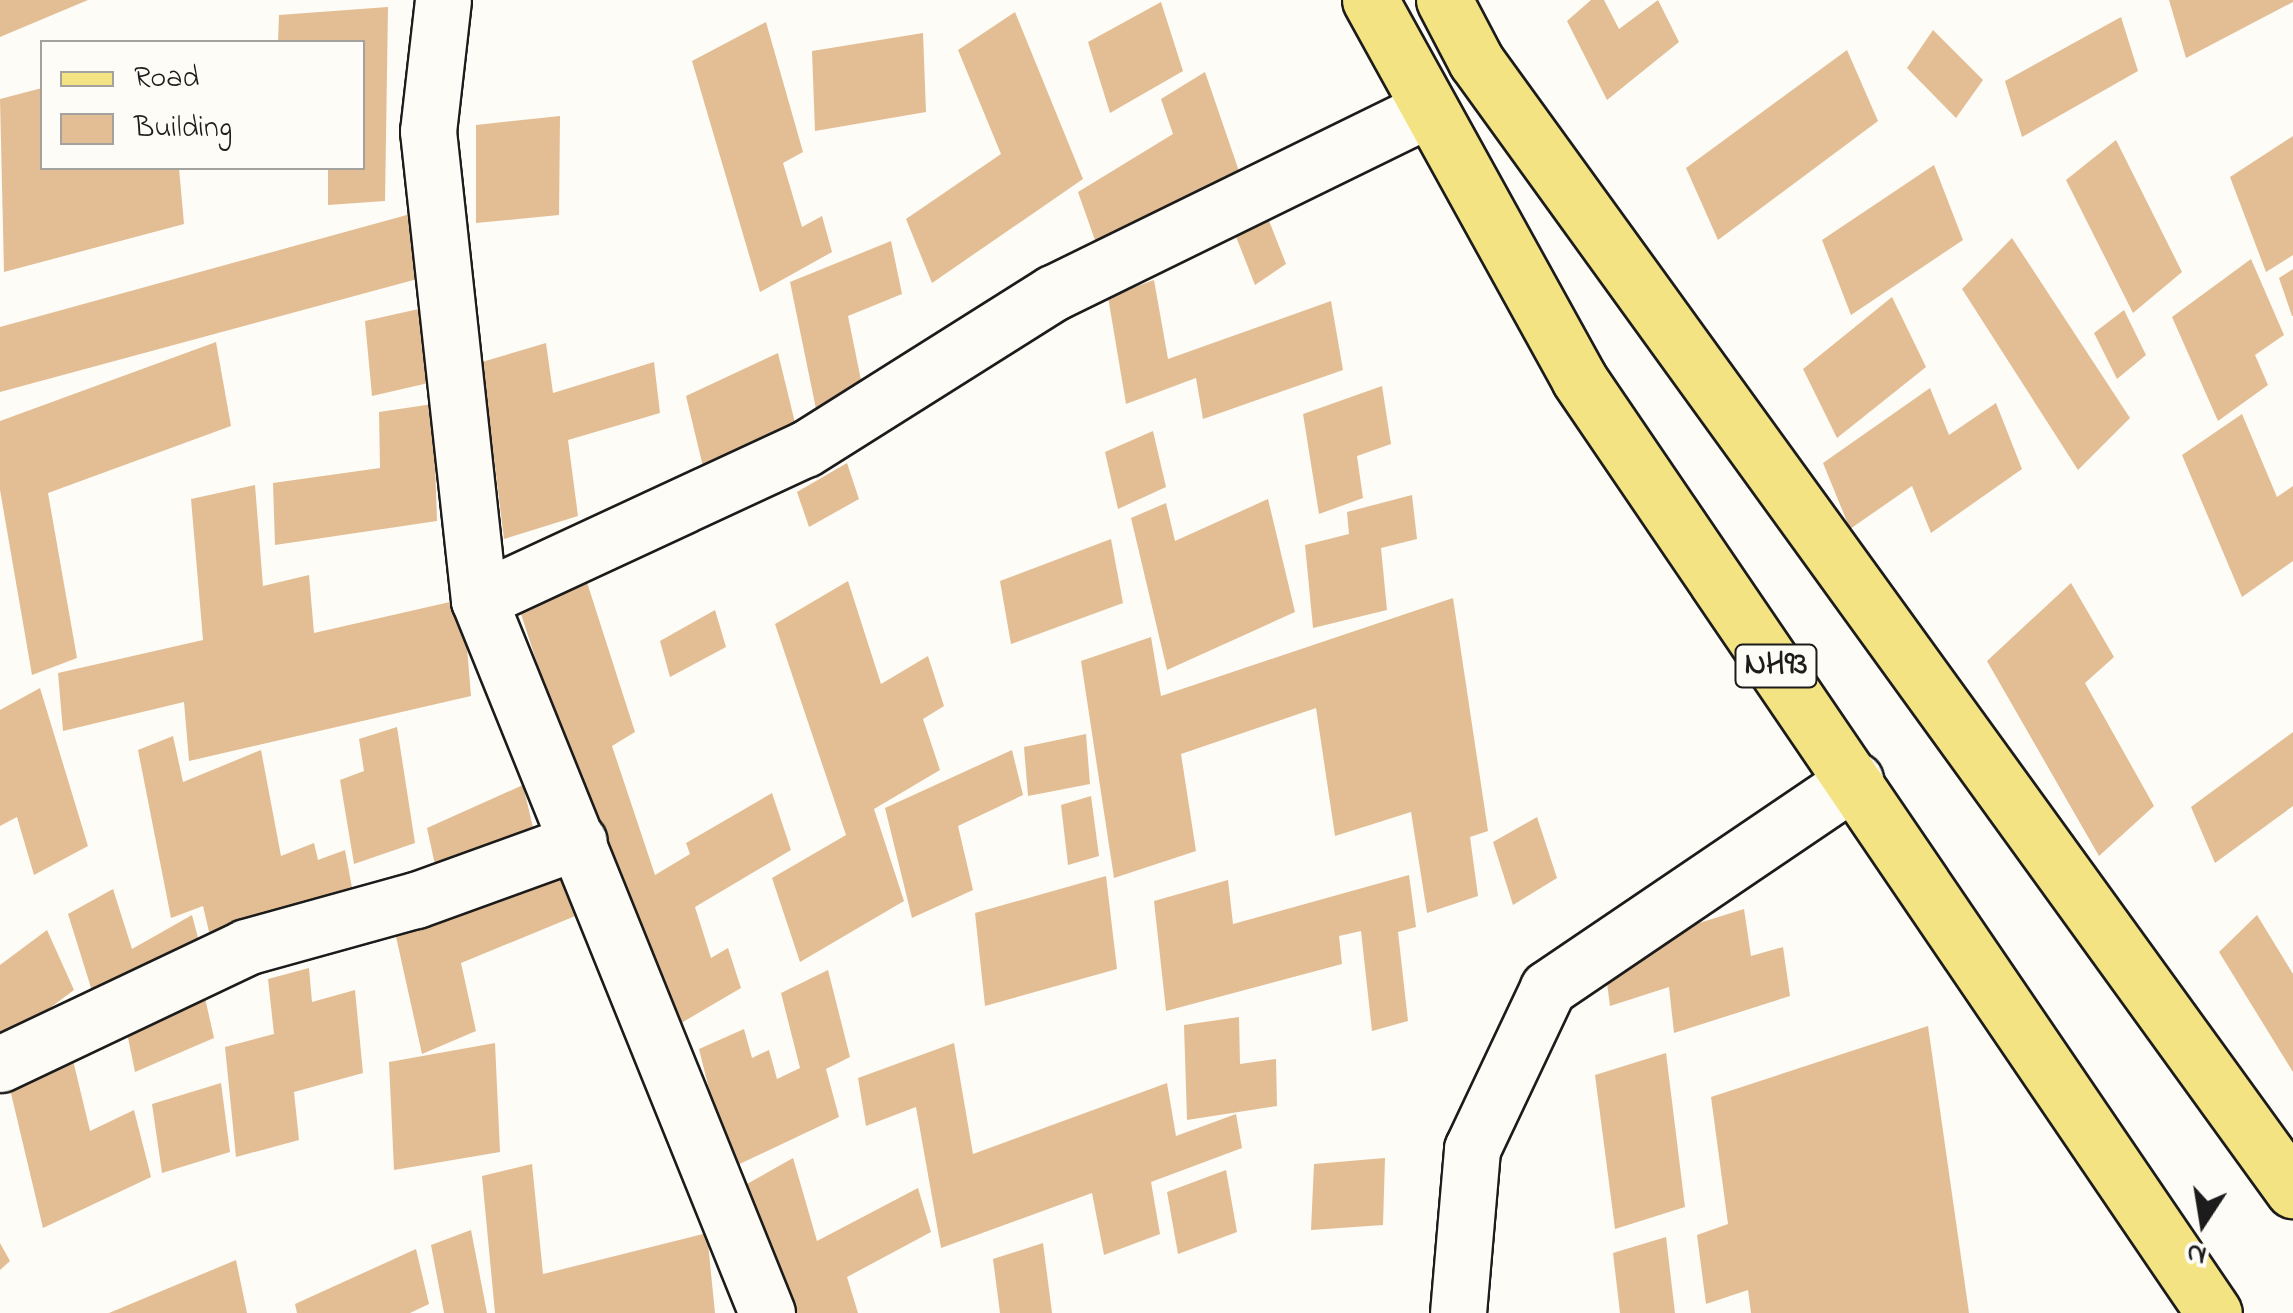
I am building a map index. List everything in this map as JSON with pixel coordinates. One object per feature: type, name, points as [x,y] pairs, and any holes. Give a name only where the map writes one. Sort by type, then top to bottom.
[{"type":"main road","name":"NH93","points":[[1370,0],[1426,110],[1579,380],[1855,780],[2214,1313]]},
{"type":"main road","points":[[1444,0],[1476,61],[1521,125],[2293,1190]]},
{"type":"street","points":[[443,0],[428,131],[479,600],[767,1313]]},
{"type":"street","points":[[479,600],[804,449],[1052,293],[1426,110]]},
{"type":"street","points":[[1458,1313],[1472,1149],[1548,988],[1855,780]]},
{"type":"street","points":[[0,1064],[246,947],[416,900],[579,841]]},
{"type":"building","points":[[0,0],[88,0],[0,37]]},
{"type":"building","points":[[1591,0],[1604,0],[1619,29],[1658,0],[1679,42],[1607,100],[1567,21]]},
{"type":"building","points":[[2169,0],[2293,0],[2293,2],[2186,58]]},
{"type":"building","points":[[1161,2],[1183,71],[1110,113],[1088,42]]},
{"type":"building","points":[[388,7],[385,201],[328,205],[328,170],[365,170],[365,40],[278,40],[279,15]]},
{"type":"building","points":[[1015,12],[1083,179],[932,283],[906,219],[1001,154],[958,50]]},
{"type":"building","points":[[2121,17],[2138,71],[2022,137],[2005,81]]},
{"type":"building","points":[[766,22],[803,152],[783,163],[802,227],[822,216],[832,252],[760,292],[692,61]]},
{"type":"building","points":[[1933,30],[1983,80],[1956,118],[1907,68]]},
{"type":"building","points":[[923,33],[926,112],[815,131],[812,51]]},
{"type":"building","points":[[1847,50],[1878,121],[1718,240],[1686,168]]},
{"type":"building","points":[[1205,72],[1241,177],[1102,260],[1078,192],[1173,134],[1161,99]]},
{"type":"building","points":[[40,89],[40,170],[179,170],[184,224],[4,272],[0,99]]},
{"type":"building","points":[[560,116],[559,215],[476,223],[476,125]]},
{"type":"building","points":[[2293,136],[2293,255],[2266,272],[2230,177]]},
{"type":"building","points":[[2116,140],[2182,272],[2133,313],[2066,180]]},
{"type":"building","points":[[1934,165],[1963,240],[1851,315],[1822,240]]},
{"type":"building","points":[[1262,203],[1286,264],[1255,285],[1231,224]]},
{"type":"building","points":[[414,213],[421,278],[0,392],[0,327]]},
{"type":"building","points":[[2012,238],[2130,418],[2078,470],[1962,289]]},
{"type":"building","points":[[891,241],[902,294],[848,316],[863,390],[816,409],[790,282]]},
{"type":"building","points":[[2251,259],[2284,335],[2255,355],[2268,385],[2218,421],[2172,317]]},
{"type":"building","points":[[2293,269],[2293,316],[2292,316],[2279,278]]},
{"type":"building","points":[[1154,280],[1168,359],[1331,301],[1343,370],[1203,419],[1196,378],[1126,404],[1108,297]]},
{"type":"building","points":[[1892,297],[1926,367],[1837,438],[1803,369]]},
{"type":"building","points":[[432,306],[437,381],[372,396],[365,321]]},
{"type":"building","points":[[2124,310],[2146,355],[2117,379],[2094,333]]},
{"type":"building","points":[[216,342],[231,426],[48,493],[77,658],[32,675],[0,490],[0,421]]},
{"type":"building","points":[[546,343],[553,393],[654,362],[660,413],[568,440],[578,516],[504,539],[482,362]]},
{"type":"building","points":[[778,353],[797,431],[705,475],[686,396]]},
{"type":"building","points":[[1382,386],[1391,444],[1357,456],[1363,498],[1319,514],[1303,414]]},
{"type":"building","points":[[1930,388],[1949,435],[1996,403],[2022,469],[1931,533],[1912,486],[1850,529],[1823,463]]},
{"type":"building","points":[[433,404],[437,521],[275,545],[273,483],[380,468],[379,412]]},
{"type":"building","points":[[2242,414],[2277,497],[2293,486],[2293,561],[2242,597],[2182,455]]},
{"type":"building","points":[[1153,431],[1166,487],[1118,509],[1105,452]]},
{"type":"building","points":[[847,463],[859,499],[809,527],[797,492]]},
{"type":"building","points":[[255,485],[263,586],[309,575],[314,633],[463,599],[471,696],[189,761],[184,702],[63,731],[58,673],[203,640],[191,499]]},
{"type":"building","points":[[1412,495],[1417,539],[1381,548],[1387,610],[1313,628],[1305,545],[1349,534],[1347,512]]},
{"type":"building","points":[[1268,499],[1295,612],[1167,670],[1131,518],[1166,503],[1175,541]]},
{"type":"building","points":[[1111,539],[1123,603],[1011,644],[1000,581]]},
{"type":"building","points":[[584,573],[635,732],[612,746],[655,875],[690,854],[686,843],[772,793],[791,850],[695,907],[711,958],[728,948],[741,988],[659,1036],[520,611]]},
{"type":"building","points":[[848,581],[881,684],[928,656],[944,706],[923,719],[940,770],[874,809],[904,901],[800,962],[772,878],[846,835],[775,624]]},
{"type":"building","points":[[2071,583],[2114,657],[2085,683],[2154,806],[2099,856],[1987,661]]},
{"type":"building","points":[[1453,598],[1488,831],[1470,837],[1478,896],[1427,913],[1411,812],[1335,836],[1316,708],[1181,754],[1196,851],[1114,878],[1081,661],[1151,637],[1161,696]]},
{"type":"building","points":[[715,610],[726,647],[670,677],[660,641]]},
{"type":"building","points":[[40,688],[88,846],[34,875],[17,817],[0,826],[0,710]]},
{"type":"building","points":[[397,727],[415,843],[354,864],[340,780],[364,771],[359,739]]},
{"type":"building","points":[[2293,732],[2293,806],[2215,863],[2191,807]]},
{"type":"building","points":[[1086,734],[1090,784],[1028,796],[1024,747]]},
{"type":"building","points":[[173,736],[183,782],[261,750],[281,856],[314,843],[318,860],[345,850],[353,893],[213,949],[203,906],[171,918],[138,750]]},
{"type":"building","points":[[1012,750],[1023,795],[958,826],[973,890],[912,918],[885,808]]},
{"type":"building","points":[[523,785],[534,832],[437,874],[427,828]]},
{"type":"building","points":[[1091,796],[1099,856],[1068,865],[1061,805]]},
{"type":"building","points":[[1537,817],[1557,878],[1513,905],[1493,842]]},
{"type":"building","points":[[569,859],[580,914],[461,963],[476,1031],[422,1054],[395,932]]},
{"type":"building","points":[[1409,875],[1416,927],[1398,932],[1408,1021],[1372,1031],[1361,931],[1339,936],[1342,964],[1166,1011],[1154,901],[1228,880],[1233,924]]},
{"type":"building","points":[[1106,876],[1117,969],[985,1006],[975,913]]},
{"type":"building","points":[[113,889],[132,949],[192,915],[201,949],[97,1007],[68,914]]},
{"type":"building","points":[[1744,909],[1751,956],[1783,947],[1790,996],[1674,1033],[1669,987],[1610,1006],[1603,953]]},
{"type":"building","points":[[2257,915],[2293,974],[2293,1072],[2219,952]]},
{"type":"building","points":[[47,930],[74,990],[0,1045],[0,965]]},
{"type":"building","points":[[309,968],[312,1002],[355,990],[363,1073],[294,1092],[299,1140],[236,1157],[225,1047],[274,1034],[268,979]]},
{"type":"building","points":[[828,970],[850,1057],[826,1069],[839,1117],[729,1169],[699,1049],[744,1029],[752,1058],[769,1050],[777,1079],[800,1068],[781,993]]},
{"type":"building","points":[[203,989],[214,1038],[135,1072],[125,1023]]},
{"type":"building","points":[[1239,1017],[1240,1064],[1276,1059],[1277,1106],[1187,1120],[1184,1025]]},
{"type":"building","points":[[1928,1026],[1969,1313],[1751,1313],[1748,1290],[1706,1304],[1697,1235],[1728,1224],[1711,1097]]},
{"type":"building","points":[[495,1043],[500,1152],[394,1170],[389,1062]]},
{"type":"building","points":[[954,1043],[973,1154],[1167,1083],[1176,1136],[1236,1114],[1242,1148],[1151,1182],[1160,1234],[1104,1255],[1092,1193],[941,1248],[916,1107],[866,1126],[858,1078]]},
{"type":"building","points":[[1666,1053],[1685,1207],[1615,1229],[1595,1075]]},
{"type":"building","points":[[72,1056],[90,1131],[134,1110],[151,1177],[43,1228],[9,1085]]},
{"type":"building","points":[[221,1083],[230,1152],[162,1173],[152,1104]]},
{"type":"building","points":[[793,1158],[817,1241],[918,1188],[931,1232],[847,1277],[858,1313],[785,1313],[747,1184]]},
{"type":"building","points":[[1385,1158],[1383,1225],[1311,1230],[1314,1164]]},
{"type":"building","points":[[532,1164],[543,1274],[707,1233],[715,1313],[495,1313],[482,1176]]},
{"type":"building","points":[[1226,1170],[1237,1232],[1178,1254],[1167,1192]]},
{"type":"building","points":[[471,1230],[487,1313],[444,1313],[431,1245]]},
{"type":"building","points":[[1666,1237],[1675,1313],[1620,1313],[1613,1253]]},
{"type":"building","points":[[0,1243],[10,1261],[0,1270]]},
{"type":"building","points":[[1043,1243],[1052,1313],[1000,1313],[993,1259]]},
{"type":"building","points":[[416,1249],[429,1304],[410,1313],[297,1313],[295,1304]]},
{"type":"building","points":[[236,1260],[247,1313],[109,1313]]}]
